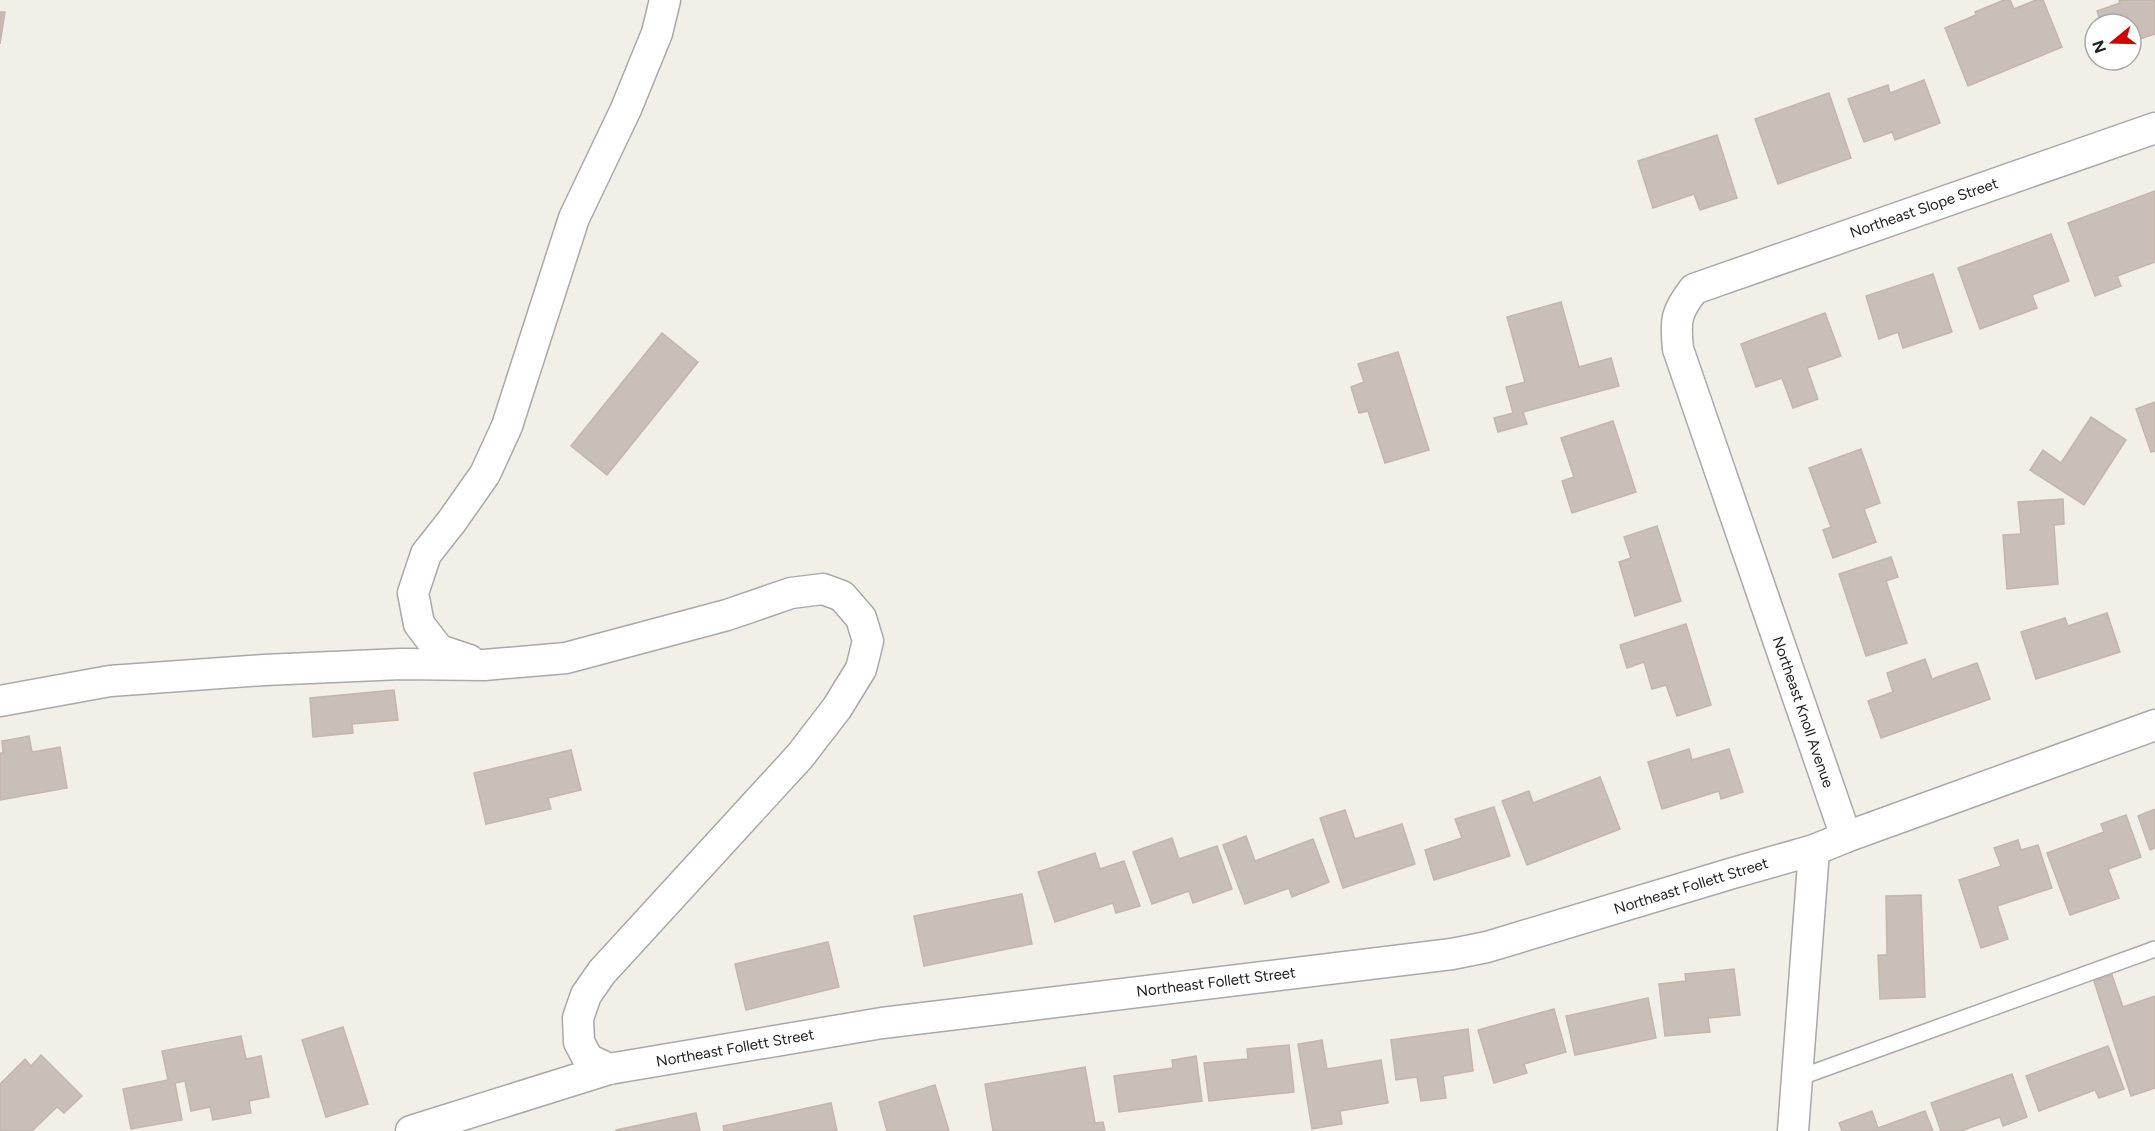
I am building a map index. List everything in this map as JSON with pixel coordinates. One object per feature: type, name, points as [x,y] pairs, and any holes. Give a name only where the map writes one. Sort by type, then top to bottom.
[{"type":"street","points":[[484,665],[439,650],[419,624],[413,593],[426,554],[485,474],[507,426],[574,218],[626,109],[657,33],[665,0]]},
{"type":"street","name":"Northeast Slope Street","points":[[1694,289],[2155,128]]},
{"type":"street","name":"Northeast Knoll Avenue","points":[[1694,289],[1680,307],[1676,328],[1677,349],[1846,837]]},
{"type":"street","points":[[0,701],[110,681],[134,679],[390,664],[484,665],[566,658],[727,615],[791,593],[824,589],[842,596],[861,618],[868,641],[861,669],[837,708],[800,756],[602,972],[586,995],[578,1018],[579,1042],[588,1059],[609,1069]]},
{"type":"street","points":[[1793,1131],[1814,850],[2155,725]]},
{"type":"street","name":"Northeast Follett Street","points":[[411,1131],[609,1069],[882,1023],[1452,954],[1487,947],[1814,850]]},
{"type":"lane","points":[[1798,1078],[2155,949]]},
{"type":"building","points":[[2004,0],[2010,0],[2014,9],[2036,0],[2043,0],[2062,47],[1968,86],[1945,28]]},
{"type":"building","points":[[2119,0],[2155,0],[2155,34],[2143,38],[2143,12],[2097,12],[2120,3]]},
{"type":"building","points":[[0,12],[5,12],[0,44]]},
{"type":"building","points":[[1924,80],[1940,123],[1895,140],[1892,132],[1864,142],[1848,99],[1888,85],[1890,93]]},
{"type":"building","points":[[1829,93],[1851,158],[1778,184],[1755,119]]},
{"type":"building","points":[[1717,135],[1737,198],[1700,210],[1694,194],[1653,208],[1638,161]]},
{"type":"building","points":[[2155,191],[2155,262],[2117,276],[2121,286],[2095,296],[2068,223]]},
{"type":"building","points":[[2051,234],[2069,281],[2032,295],[2037,308],[1980,329],[1958,268]]},
{"type":"building","points":[[1933,274],[1952,332],[1903,348],[1898,332],[1879,339],[1866,296]]},
{"type":"building","points":[[1561,302],[1579,367],[1611,358],[1619,386],[1523,412],[1527,424],[1498,432],[1494,418],[1513,413],[1506,387],[1525,382],[1507,317]]},
{"type":"building","points":[[1825,313],[1841,356],[1807,368],[1818,399],[1793,408],[1782,378],[1756,387],[1741,344]]},
{"type":"building","points":[[662,333],[698,362],[607,475],[571,446]]},
{"type":"building","points":[[1398,352],[1429,450],[1385,463],[1368,411],[1359,413],[1351,387],[1364,382],[1358,364]]},
{"type":"building","points":[[2155,402],[2155,451],[2151,452],[2136,409]]},
{"type":"building","points":[[2091,417],[2126,440],[2084,505],[2030,470],[2043,450],[2061,463]]},
{"type":"building","points":[[1613,421],[1636,492],[1572,513],[1562,481],[1574,477],[1561,438]]},
{"type":"building","points":[[1861,449],[1880,503],[1864,509],[1876,542],[1833,558],[1823,530],[1831,527],[1809,468]]},
{"type":"building","points":[[2063,499],[2064,524],[2054,525],[2058,584],[2007,589],[2003,535],[2021,534],[2018,502]]},
{"type":"building","points":[[1657,526],[1681,601],[1635,616],[1619,562],[1631,558],[1624,537]]},
{"type":"building","points":[[1891,557],[1898,577],[1886,581],[1907,643],[1866,656],[1839,574]]},
{"type":"building","points":[[2107,613],[2120,652],[2036,679],[2021,632],[2065,618],[2068,626]]},
{"type":"building","points":[[1686,624],[1711,705],[1677,716],[1666,685],[1652,689],[1644,662],[1627,668],[1620,645]]},
{"type":"building","points":[[1925,659],[1932,679],[1977,663],[1990,699],[1881,738],[1868,701],[1893,692],[1887,673]]},
{"type":"building","points":[[394,690],[398,720],[352,724],[353,733],[313,737],[310,698]]},
{"type":"building","points":[[29,736],[32,752],[60,747],[67,788],[0,800],[2,741]]},
{"type":"building","points":[[1689,749],[1692,760],[1729,749],[1743,792],[1721,799],[1719,791],[1662,809],[1648,762]]},
{"type":"building","points":[[571,750],[581,790],[548,798],[551,809],[486,824],[474,773]]},
{"type":"building","points":[[1600,777],[1620,829],[1527,865],[1502,801],[1529,791],[1533,803]]},
{"type":"building","points":[[1494,807],[1510,856],[1434,880],[1425,850],[1462,838],[1455,819]]},
{"type":"building","points":[[2155,809],[2155,848],[2150,850],[2138,816]]},
{"type":"building","points":[[1345,810],[1355,839],[1402,824],[1415,864],[1343,888],[1320,818]]},
{"type":"building","points":[[2126,815],[2141,857],[2108,869],[2119,898],[2070,915],[2047,853],[2104,832],[2101,824]]},
{"type":"building","points":[[1246,836],[1255,861],[1313,839],[1329,882],[1292,897],[1289,888],[1245,904],[1223,845]]},
{"type":"building","points":[[1172,838],[1179,859],[1217,846],[1232,889],[1193,903],[1189,891],[1152,904],[1133,852]]},
{"type":"building","points":[[2018,840],[2021,850],[2038,845],[2052,888],[1997,906],[2008,939],[1981,948],[1959,880],[2001,866],[1994,848]]},
{"type":"building","points":[[1095,853],[1100,869],[1124,861],[1140,906],[1116,913],[1113,903],[1055,922],[1038,872]]},
{"type":"building","points":[[1022,894],[1032,944],[924,966],[914,916]]},
{"type":"building","points":[[1921,895],[1925,997],[1880,999],[1878,955],[1887,955],[1886,896]]},
{"type":"building","points":[[828,942],[839,987],[746,1010],[735,964]]},
{"type":"building","points":[[1734,969],[1740,1015],[1708,1018],[1710,1032],[1665,1036],[1659,984],[1686,981],[1685,974]]},
{"type":"building","points":[[2112,975],[2123,1007],[2155,996],[2155,1088],[2131,1096],[2094,981]]},
{"type":"building","points":[[1648,998],[1656,1038],[1575,1055],[1566,1016]]},
{"type":"building","points":[[1554,1009],[1566,1052],[1524,1064],[1527,1073],[1494,1083],[1478,1030]]},
{"type":"building","points":[[343,1027],[368,1104],[326,1117],[302,1040]]},
{"type":"building","points":[[1468,1029],[1473,1071],[1443,1076],[1446,1098],[1421,1101],[1417,1077],[1396,1080],[1391,1040]]},
{"type":"building","points":[[241,1036],[246,1059],[261,1056],[269,1097],[249,1101],[251,1113],[213,1120],[210,1107],[191,1111],[185,1081],[175,1083],[182,1120],[131,1129],[123,1089],[168,1080],[162,1051]]},
{"type":"building","points":[[1322,1040],[1327,1069],[1381,1060],[1388,1103],[1340,1111],[1342,1124],[1312,1129],[1298,1044]]},
{"type":"building","points":[[1289,1045],[1294,1092],[1209,1101],[1204,1063],[1248,1059],[1247,1049]]},
{"type":"building","points":[[2108,1046],[2124,1089],[2099,1098],[2095,1090],[2039,1111],[2026,1076]]},
{"type":"building","points":[[41,1055],[82,1096],[64,1113],[57,1107],[32,1131],[0,1131],[0,1084],[25,1059],[31,1066]]},
{"type":"building","points":[[1196,1056],[1202,1101],[1119,1112],[1114,1076],[1173,1068],[1172,1060]]},
{"type":"building","points":[[1085,1067],[1095,1123],[1103,1122],[1105,1131],[993,1131],[985,1084]]},
{"type":"building","points":[[2012,1074],[2027,1117],[2003,1126],[2000,1117],[1961,1131],[1941,1131],[1931,1103]]},
{"type":"building","points":[[935,1085],[949,1131],[887,1131],[879,1102]]},
{"type":"building","points":[[831,1103],[837,1131],[724,1131],[723,1126]]},
{"type":"building","points":[[1872,1111],[1878,1128],[1925,1111],[1933,1131],[1842,1131],[1839,1123]]},
{"type":"building","points":[[696,1113],[700,1131],[616,1130]]}]
